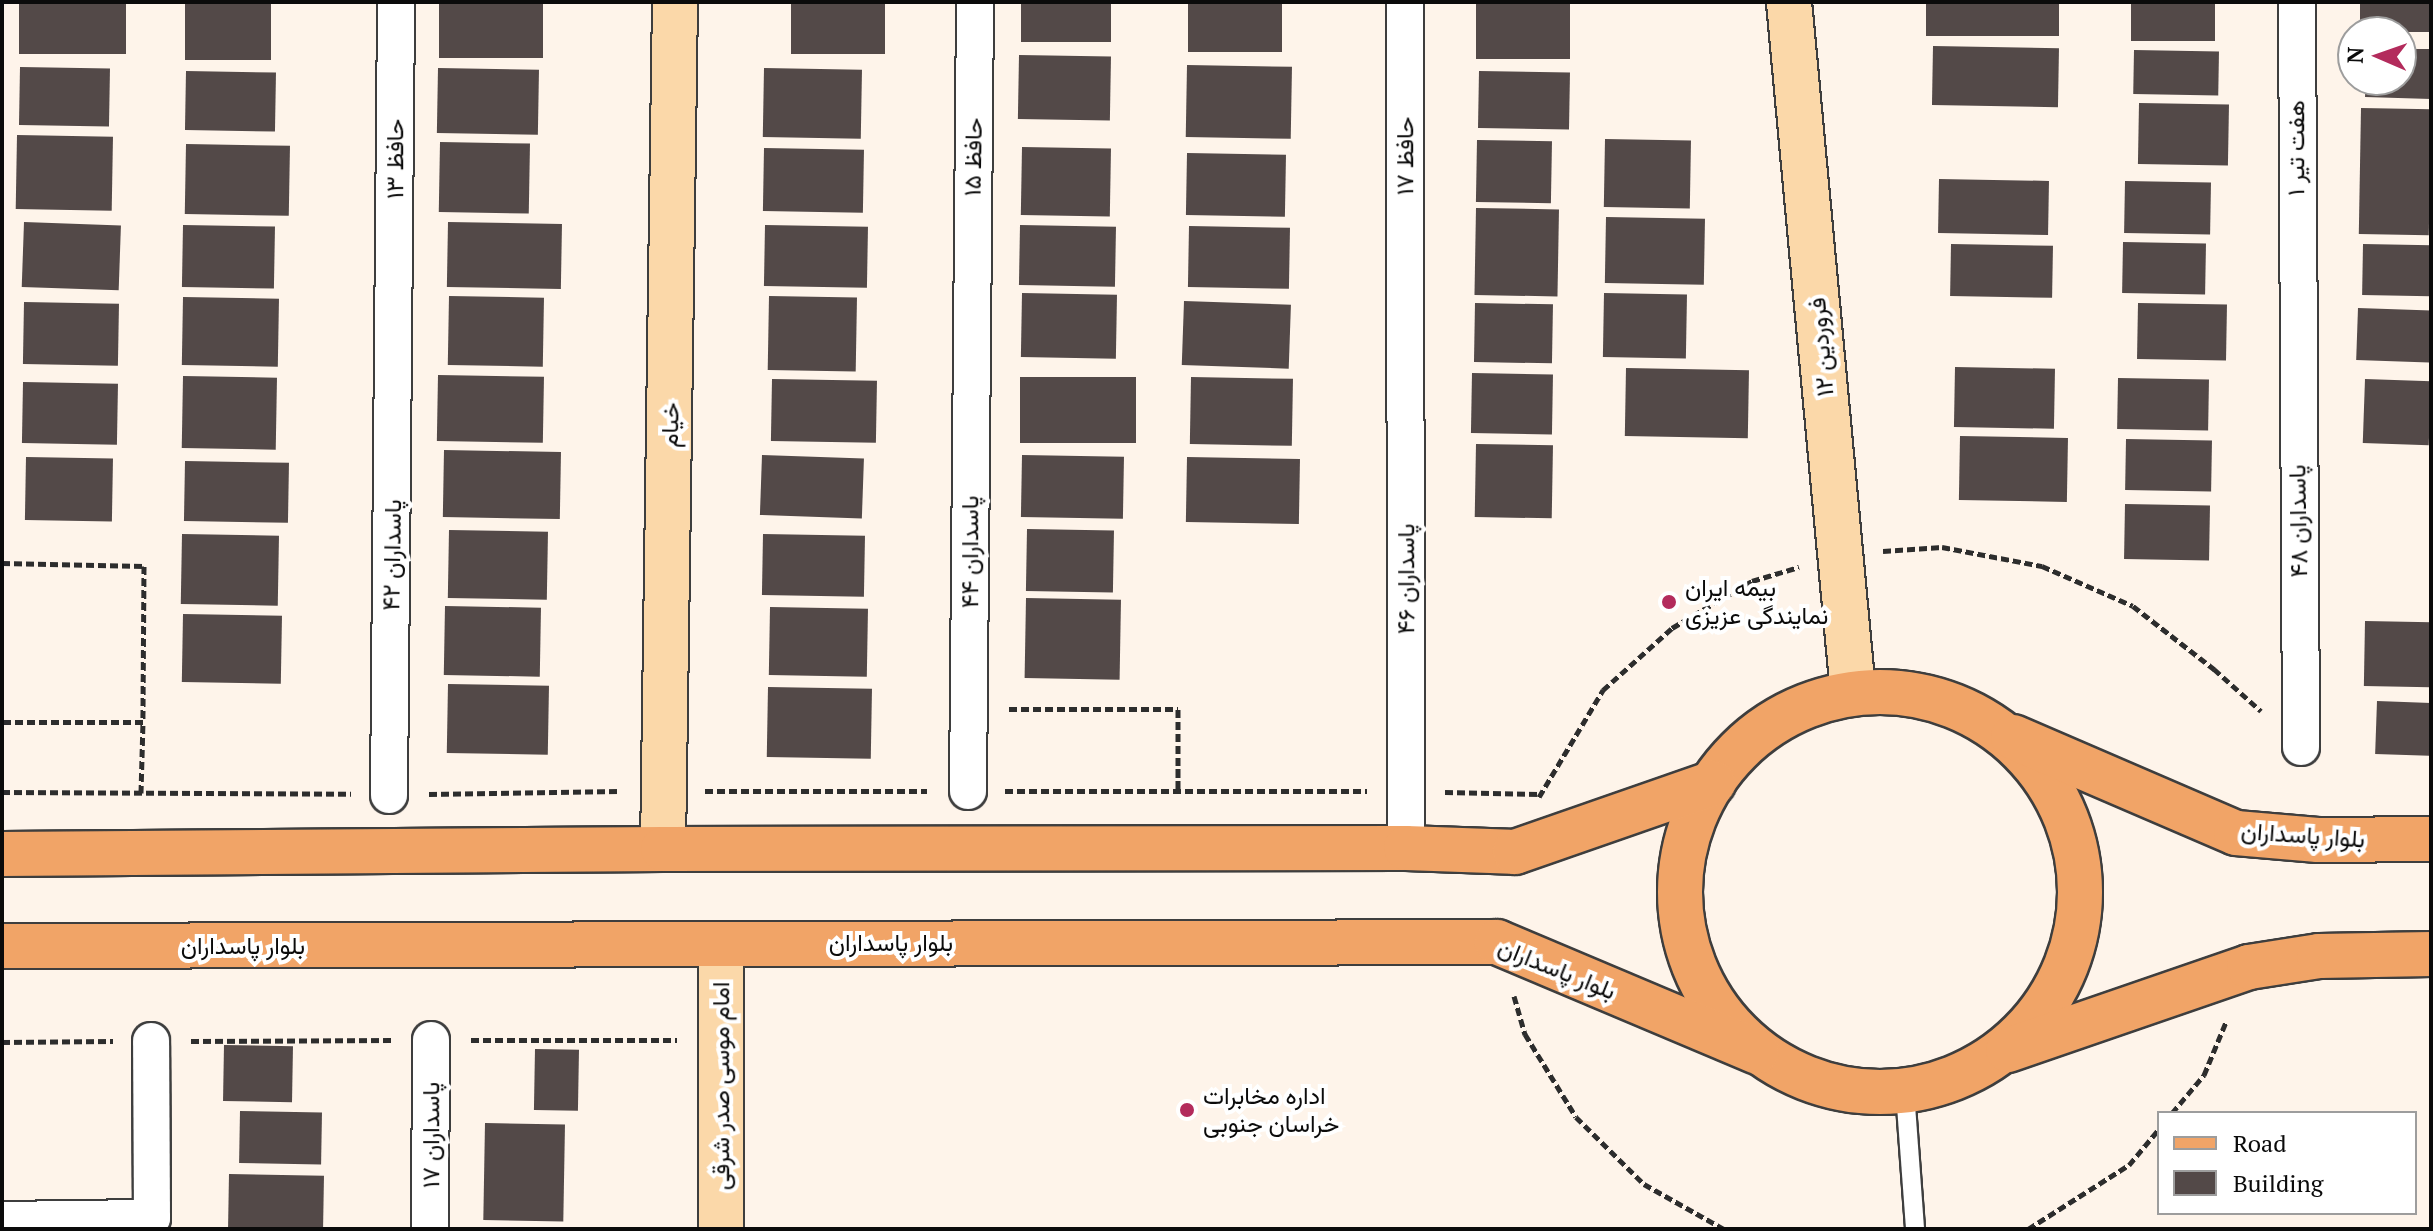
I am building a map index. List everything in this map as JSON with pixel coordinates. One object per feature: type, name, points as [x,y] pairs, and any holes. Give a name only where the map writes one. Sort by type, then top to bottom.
[{"type":"main road","points":[[2002,1052],[2039,1015],[2065,969],[2079,919],[2078,866],[2065,815],[2039,770],[2002,733],[1956,706],[1906,692],[1853,692],[1803,706],[1758,733],[1721,769],[1694,815],[1681,866],[1680,918],[1694,969],[1720,1015],[1757,1052],[1802,1078],[1853,1092],[1905,1092],[1956,1078],[2002,1052],[2249,967],[2319,956],[2431,954]]},
{"type":"main road","name":"بلوار پاسداران","points":[[2002,733],[2236,833],[2318,840],[2431,839]]},
{"type":"main road","points":[[2,854],[1406,848],[1515,852],[1713,783]]},
{"type":"main road","name":"بلوار پاسداران","points":[[2,946],[1497,942],[1757,1052]]},
{"type":"street","name":"حافظ ۱۳","points":[[394,316],[396,2]]},
{"type":"street","name":"خیام","points":[[663,849],[675,2]]},
{"type":"street","name":"حافظ ۱۵","points":[[971,313],[975,2]]},
{"type":"street","name":"حافظ ۱۷","points":[[1405,2],[1405,311]]},
{"type":"street","name":"۱۲ فروردین","points":[[1789,2],[1853,692]]},
{"type":"street","name":"هفت تیر ۱","points":[[2296,295],[2297,2]]},
{"type":"street","name":"پاسداران ۴۸","points":[[2296,295],[2301,747]]},
{"type":"street","name":"پاسداران ۴۶","points":[[1405,311],[1406,848]]},
{"type":"street","name":"پاسداران ۴۴","points":[[968,791],[971,313]]},
{"type":"street","name":"پاسداران ۴۲","points":[[389,795],[394,316]]},
{"type":"street","name":"امام موسی صدر شرقی","points":[[721,944],[721,1229]]},
{"type":"street","name":"پاسداران ۱۷","points":[[430,1229],[431,1040]]},
{"type":"street","points":[[2,1220],[152,1218],[151,1041]]},
{"type":"lane","points":[[1905,1092],[1915,1229]]},
{"type":"path","points":[[1515,852],[1540,794],[1603,690],[1672,628],[1752,581],[1841,554],[1942,547],[2042,566],[2133,606],[2214,669],[2301,747]]},
{"type":"path","points":[[2,563],[144,566],[141,793]]},
{"type":"path","points":[[969,709],[1178,709],[1178,791]]},
{"type":"path","points":[[2,722],[143,722]]},
{"type":"path","points":[[2,792],[389,795],[666,791],[1406,791],[1540,794]]},
{"type":"path","points":[[1497,942],[1525,1034],[1576,1117],[1644,1184],[1724,1229]]},
{"type":"path","points":[[2174,1111],[2204,1075],[2249,967]]},
{"type":"path","points":[[2,1042],[722,1039]]},
{"type":"path","points":[[2028,1229],[2129,1165],[2157,1131]]},
{"type":"building","points":[[19,2],[126,2],[126,54],[19,54]]},
{"type":"building","points":[[185,2],[271,2],[271,60],[185,60]]},
{"type":"building","points":[[439,2],[543,2],[543,58],[439,58]]},
{"type":"building","points":[[791,2],[885,2],[885,54],[791,54]]},
{"type":"building","points":[[1021,2],[1111,2],[1111,42],[1021,42]]},
{"type":"building","points":[[1188,2],[1282,2],[1282,52],[1188,52]]},
{"type":"building","points":[[1476,2],[1570,2],[1570,59],[1476,59]]},
{"type":"building","points":[[1926,2],[2059,2],[2059,36],[1926,36]]},
{"type":"building","points":[[2131,2],[2215,2],[2215,41],[2131,41]]},
{"type":"building","points":[[2360,2],[2431,2],[2431,32],[2417,32],[2417,16],[2360,16]]},
{"type":"building","points":[[1933,46],[2059,48],[2058,107],[1932,105]]},
{"type":"building","points":[[2417,49],[2431,49],[2431,99],[2365,97],[2417,96]]},
{"type":"building","points":[[2134,50],[2219,51],[2218,95],[2133,94]]},
{"type":"building","points":[[1019,55],[1111,57],[1110,121],[1018,119]]},
{"type":"building","points":[[1187,65],[1292,67],[1291,139],[1186,137]]},
{"type":"building","points":[[20,67],[110,69],[109,127],[19,125]]},
{"type":"building","points":[[438,68],[539,70],[538,135],[437,133]]},
{"type":"building","points":[[764,68],[862,70],[861,139],[763,137]]},
{"type":"building","points":[[186,71],[276,73],[275,132],[185,130]]},
{"type":"building","points":[[1479,71],[1570,73],[1569,130],[1478,128]]},
{"type":"building","points":[[2139,103],[2229,105],[2228,166],[2138,164]]},
{"type":"building","points":[[2361,108],[2431,109],[2429,235],[2359,234]]},
{"type":"building","points":[[17,135],[113,137],[112,211],[16,209]]},
{"type":"building","points":[[1605,139],[1691,141],[1690,208],[1604,207]]},
{"type":"building","points":[[1477,140],[1552,141],[1551,203],[1476,202]]},
{"type":"building","points":[[440,142],[530,144],[529,214],[439,212]]},
{"type":"building","points":[[186,144],[290,146],[289,216],[185,214]]},
{"type":"building","points":[[1022,147],[1111,149],[1110,217],[1021,215]]},
{"type":"building","points":[[764,148],[864,150],[863,213],[763,211]]},
{"type":"building","points":[[1187,153],[1286,155],[1285,217],[1186,215]]},
{"type":"building","points":[[1939,179],[2049,181],[2048,235],[1938,233]]},
{"type":"building","points":[[2125,181],[2211,183],[2210,234],[2124,233]]},
{"type":"building","points":[[1476,208],[1559,209],[1557,296],[1474,295]]},
{"type":"building","points":[[1606,217],[1705,219],[1704,285],[1605,283]]},
{"type":"building","points":[[24,222],[121,225],[119,290],[22,287]]},
{"type":"building","points":[[448,222],[562,224],[561,289],[447,287]]},
{"type":"building","points":[[183,225],[275,227],[274,289],[182,287]]},
{"type":"building","points":[[765,225],[868,227],[867,288],[764,286]]},
{"type":"building","points":[[1020,225],[1116,227],[1115,287],[1019,285]]},
{"type":"building","points":[[1189,226],[1290,228],[1289,289],[1188,287]]},
{"type":"building","points":[[2123,242],[2206,243],[2205,294],[2122,293]]},
{"type":"building","points":[[1951,244],[2053,246],[2052,298],[1950,296]]},
{"type":"building","points":[[2363,244],[2431,245],[2430,296],[2362,295]]},
{"type":"building","points":[[1022,293],[1117,295],[1116,359],[1021,357]]},
{"type":"building","points":[[1604,293],[1687,294],[1686,358],[1603,357]]},
{"type":"building","points":[[449,296],[544,298],[543,367],[448,365]]},
{"type":"building","points":[[769,296],[857,298],[856,372],[768,370]]},
{"type":"building","points":[[183,297],[279,299],[278,367],[182,365]]},
{"type":"building","points":[[1184,301],[1291,305],[1289,369],[1182,365]]},
{"type":"building","points":[[24,302],[119,304],[118,366],[23,364]]},
{"type":"building","points":[[1475,303],[1553,304],[1552,363],[1474,362]]},
{"type":"building","points":[[2138,303],[2227,305],[2226,361],[2137,359]]},
{"type":"building","points":[[2358,308],[2431,311],[2429,363],[2356,360]]},
{"type":"building","points":[[1955,367],[2055,369],[2054,429],[1954,427]]},
{"type":"building","points":[[1626,368],[1749,370],[1748,438],[1625,436]]},
{"type":"building","points":[[1472,373],[1553,374],[1552,434],[1471,433]]},
{"type":"building","points":[[438,375],[544,377],[543,443],[437,441]]},
{"type":"building","points":[[183,376],[277,378],[276,450],[182,448]]},
{"type":"building","points":[[1020,377],[1136,377],[1136,443],[1020,443]]},
{"type":"building","points":[[1191,377],[1293,379],[1292,446],[1190,444]]},
{"type":"building","points":[[2118,378],[2209,380],[2208,431],[2117,429]]},
{"type":"building","points":[[772,379],[877,381],[876,443],[771,441]]},
{"type":"building","points":[[2365,379],[2431,381],[2429,445],[2363,443]]},
{"type":"building","points":[[23,382],[118,384],[117,445],[22,443]]},
{"type":"building","points":[[1960,436],[2068,438],[2067,502],[1959,500]]},
{"type":"building","points":[[2126,439],[2212,441],[2211,491],[2125,490]]},
{"type":"building","points":[[1476,444],[1553,445],[1552,518],[1475,517]]},
{"type":"building","points":[[444,450],[561,452],[560,519],[443,517]]},
{"type":"building","points":[[762,455],[864,459],[862,519],[760,515]]},
{"type":"building","points":[[1022,455],[1124,457],[1123,519],[1021,517]]},
{"type":"building","points":[[26,457],[113,459],[112,522],[25,520]]},
{"type":"building","points":[[1187,457],[1300,459],[1299,524],[1186,522]]},
{"type":"building","points":[[185,461],[289,463],[288,523],[184,521]]},
{"type":"building","points":[[2125,504],[2210,505],[2209,560],[2124,559]]},
{"type":"building","points":[[1027,529],[1114,531],[1113,593],[1026,591]]},
{"type":"building","points":[[449,530],[548,532],[547,600],[448,598]]},
{"type":"building","points":[[182,534],[279,536],[278,606],[181,604]]},
{"type":"building","points":[[763,534],[865,536],[864,597],[762,595]]},
{"type":"building","points":[[1026,598],[1121,600],[1120,680],[1025,678]]},
{"type":"building","points":[[445,606],[541,608],[540,677],[444,675]]},
{"type":"building","points":[[770,607],[868,609],[867,677],[769,675]]},
{"type":"building","points":[[183,614],[282,616],[281,684],[182,682]]},
{"type":"building","points":[[2365,621],[2431,622],[2430,687],[2364,686]]},
{"type":"building","points":[[448,684],[549,686],[548,755],[447,753]]},
{"type":"building","points":[[768,687],[872,689],[871,759],[767,757]]},
{"type":"building","points":[[2377,701],[2431,703],[2429,756],[2375,754]]},
{"type":"building","points":[[224,1045],[293,1046],[292,1102],[223,1101]]},
{"type":"building","points":[[535,1049],[579,1050],[578,1111],[534,1110]]},
{"type":"building","points":[[240,1111],[322,1112],[321,1164],[239,1163]]},
{"type":"building","points":[[485,1123],[565,1124],[563,1221],[483,1220]]},
{"type":"building","points":[[229,1174],[324,1176],[323,1229],[228,1229]]},
{"type":"place","name":"بیمه ایران نمایندگی عزیزی","points":[[1669,602]]},
{"type":"place","name":"اداره مخابرات خراسان جنوبی","points":[[1187,1110]]}]
